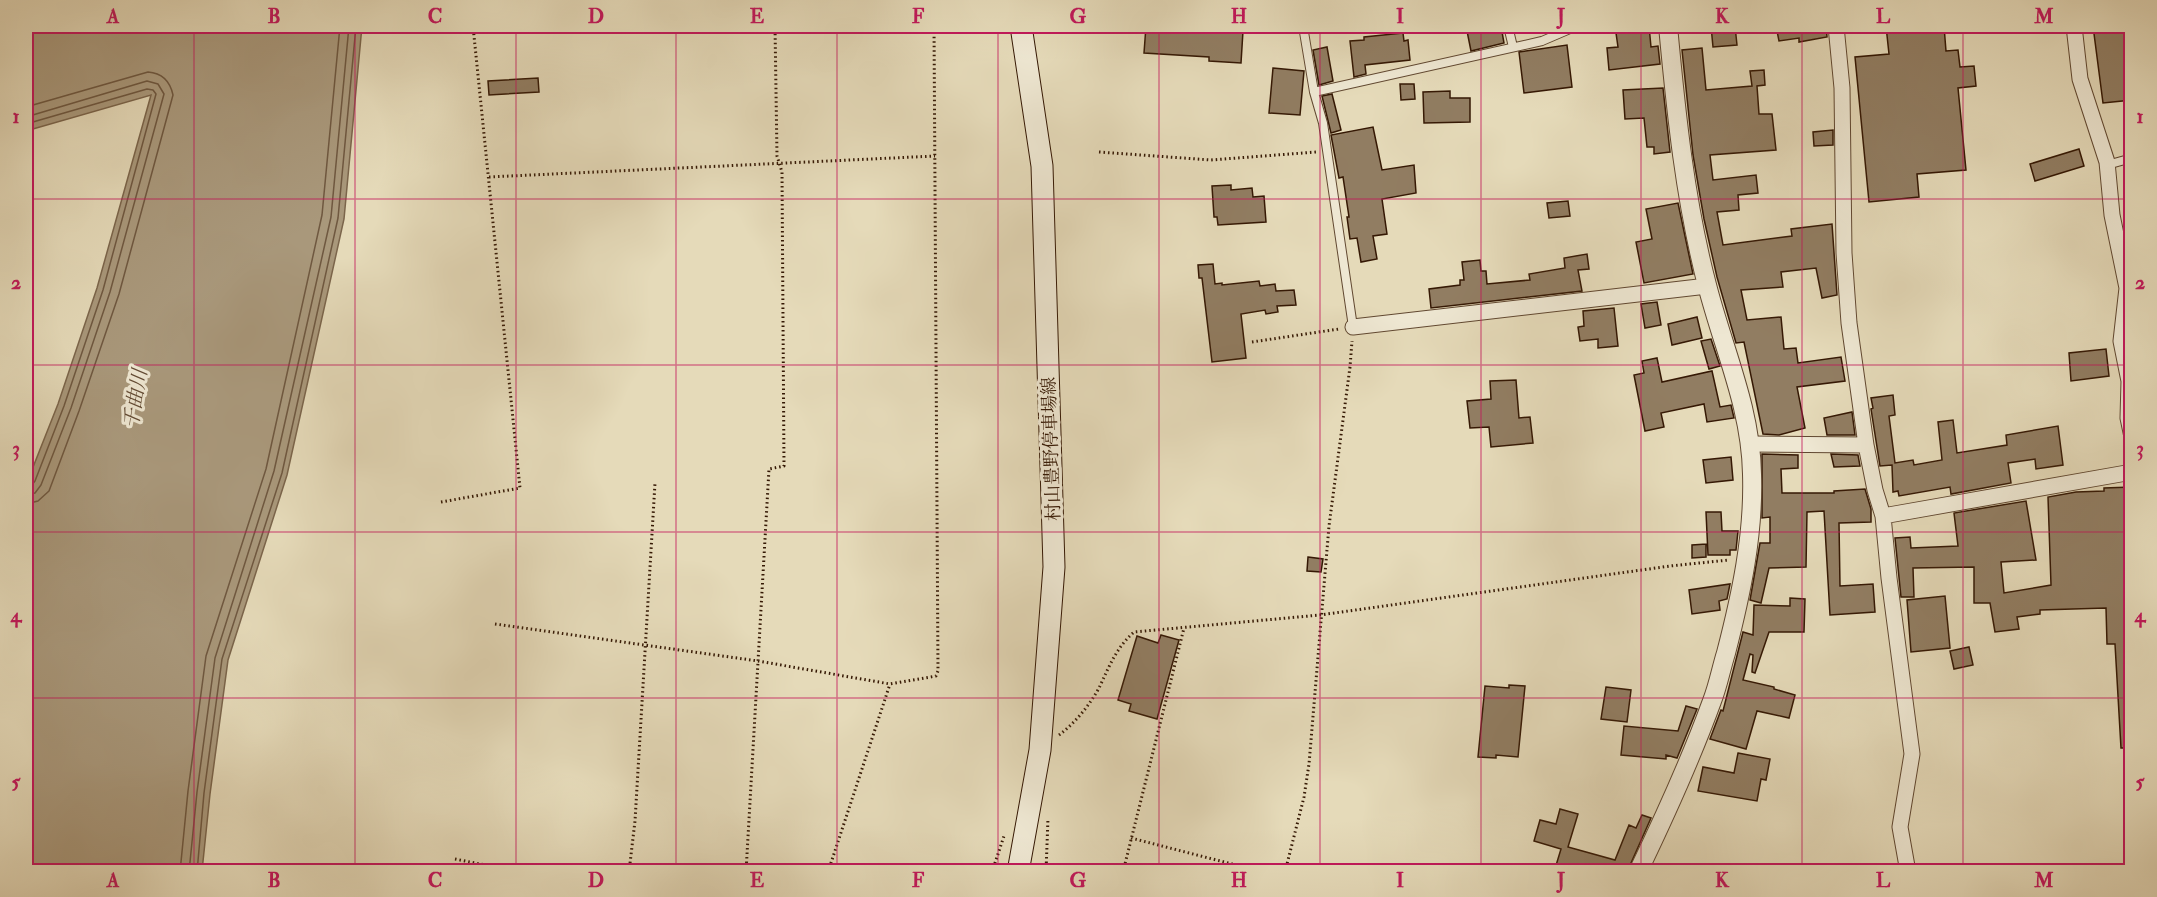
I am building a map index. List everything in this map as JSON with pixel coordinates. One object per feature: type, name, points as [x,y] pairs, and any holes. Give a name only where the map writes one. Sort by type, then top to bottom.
[{"type":"main road","name":"村山豊野停車場線","points":[[1018,872],[1040,750],[1054,567],[1042,166],[1021,26]]},
{"type":"street","points":[[1638,872],[1713,699],[1734,622],[1752,528],[1752,472],[1747,416],[1707,286],[1694,228],[1675,96],[1668,26]]},
{"type":"street","points":[[1836,26],[1841,70],[1849,323],[1866,445],[1883,516],[1912,754],[1900,826],[1908,872]]},
{"type":"street","points":[[2074,26],[2080,79],[2107,165],[2112,215],[2127,288],[2121,341],[2130,381],[2128,418],[2132,437]]},
{"type":"street","points":[[1353,327],[1707,286]]},
{"type":"street","points":[[1750,444],[1866,445]]},
{"type":"street","points":[[1883,516],[2132,472]]},
{"type":"lane","points":[[1304,26],[1314,92],[1323,123],[1353,327]]},
{"type":"lane","points":[[1508,26],[1513,47]]},
{"type":"lane","points":[[1314,92],[1542,41],[1577,26]]},
{"type":"lane","points":[[2107,165],[2132,158]]},
{"type":"path","points":[[441,502],[520,488],[473,26]]},
{"type":"path","points":[[746,872],[769,468],[784,466],[782,172],[777,156],[775,26]]},
{"type":"path","points":[[495,624],[758,661],[890,684],[936,676],[938,671],[934,26]]},
{"type":"path","points":[[1099,152],[1211,160],[1327,151]]},
{"type":"path","points":[[489,177],[935,156]]},
{"type":"path","points":[[1252,342],[1353,327],[1320,615],[1311,748],[1306,786],[1285,872]]},
{"type":"path","points":[[629,872],[635,822],[655,483]]},
{"type":"path","points":[[1040,750],[1078,717],[1094,696],[1110,662],[1125,640],[1134,632],[1320,615],[1670,566],[1746,559]]},
{"type":"path","points":[[1123,872],[1184,628]]},
{"type":"path","points":[[828,872],[890,684]]},
{"type":"path","points":[[1131,838],[1263,872]]},
{"type":"path","points":[[455,859],[519,872]]},
{"type":"water","name":"千曲川","points":[[26,26],[362,26],[344,219],[287,475],[228,660],[202,871],[26,871],[26,485],[58,404],[97,288],[151,95],[26,131]]},
{"type":"building","points":[[1146,26],[1195,26],[1243,31],[1241,63],[1209,61],[1209,57],[1144,53]]},
{"type":"building","points":[[1466,26],[1501,26],[1504,43],[1471,51]]},
{"type":"building","points":[[1615,26],[1649,26],[1651,47],[1658,46],[1660,64],[1609,70],[1607,48],[1618,47]]},
{"type":"building","points":[[1711,26],[1735,26],[1737,45],[1713,47]]},
{"type":"building","points":[[1776,26],[1826,26],[1827,37],[1799,42],[1799,38],[1779,41]]},
{"type":"building","points":[[1886,26],[1944,26],[1946,51],[1958,50],[1960,67],[1974,66],[1976,86],[1958,88],[1966,170],[1917,174],[1919,197],[1869,202],[1855,57],[1889,54]]},
{"type":"building","points":[[2093,26],[2132,26],[2132,100],[2103,103]]},
{"type":"building","points":[[1403,33],[1404,41],[1408,40],[1410,60],[1365,65],[1366,74],[1354,77],[1350,41],[1364,40],[1364,37]]},
{"type":"building","points":[[1567,45],[1572,87],[1524,93],[1519,52]]},
{"type":"building","points":[[1327,47],[1333,81],[1319,85],[1313,50]]},
{"type":"building","points":[[1702,48],[1706,90],[1752,86],[1750,71],[1764,70],[1765,85],[1757,86],[1759,114],[1772,114],[1776,150],[1710,155],[1713,180],[1756,175],[1758,193],[1738,195],[1739,210],[1717,212],[1723,245],[1792,236],[1791,229],[1832,224],[1837,295],[1822,298],[1816,268],[1781,272],[1783,287],[1741,290],[1747,320],[1781,317],[1784,349],[1796,348],[1798,363],[1841,357],[1845,381],[1797,387],[1805,428],[1779,435],[1763,434],[1744,342],[1736,343],[1717,277],[1704,219],[1693,155],[1682,50]]},
{"type":"building","points":[[1273,68],[1304,71],[1300,115],[1269,113]]},
{"type":"building","points":[[538,78],[539,92],[489,95],[488,81]]},
{"type":"building","points":[[1400,84],[1414,84],[1415,99],[1401,100]]},
{"type":"building","points":[[1663,88],[1670,152],[1654,154],[1654,147],[1647,147],[1644,118],[1625,119],[1623,90]]},
{"type":"building","points":[[1450,91],[1450,98],[1470,98],[1470,122],[1424,123],[1423,92]]},
{"type":"building","points":[[1332,94],[1341,130],[1331,133],[1322,96]]},
{"type":"building","points":[[1373,127],[1382,170],[1414,165],[1416,193],[1382,199],[1387,234],[1373,236],[1377,259],[1361,262],[1357,238],[1350,239],[1343,177],[1339,178],[1331,135]]},
{"type":"building","points":[[1833,130],[1833,145],[1814,146],[1813,132]]},
{"type":"building","points":[[2079,149],[2084,166],[2035,181],[2030,164]]},
{"type":"building","points":[[1231,185],[1231,190],[1252,188],[1253,197],[1264,196],[1266,222],[1218,225],[1217,217],[1214,217],[1212,186]]},
{"type":"building","points":[[1568,201],[1570,216],[1549,218],[1547,203]]},
{"type":"building","points":[[1678,203],[1693,274],[1644,283],[1636,242],[1652,239],[1646,209]]},
{"type":"building","points":[[1587,254],[1589,269],[1578,270],[1582,291],[1431,308],[1429,289],[1460,285],[1460,280],[1464,280],[1462,262],[1480,260],[1481,271],[1486,271],[1487,284],[1530,280],[1529,274],[1565,268],[1564,258]]},
{"type":"building","points":[[1213,264],[1215,284],[1259,281],[1260,286],[1275,284],[1276,291],[1294,290],[1296,305],[1277,306],[1278,312],[1266,314],[1265,310],[1241,314],[1246,358],[1212,362],[1202,278],[1199,278],[1198,265]]},
{"type":"building","points":[[1657,302],[1661,325],[1645,328],[1641,304]]},
{"type":"building","points":[[1614,308],[1618,346],[1598,348],[1598,339],[1580,341],[1578,327],[1584,326],[1583,311]]},
{"type":"building","points":[[1697,317],[1702,338],[1672,345],[1668,324]]},
{"type":"building","points":[[1711,339],[1720,366],[1709,369],[1701,341]]},
{"type":"building","points":[[2106,349],[2109,376],[2071,381],[2069,353]]},
{"type":"building","points":[[1657,358],[1662,382],[1712,371],[1720,407],[1731,405],[1734,418],[1707,422],[1704,404],[1661,413],[1664,427],[1645,431],[1634,375],[1644,373],[1642,361]]},
{"type":"building","points":[[1516,380],[1519,418],[1530,417],[1533,443],[1491,447],[1489,427],[1470,428],[1467,401],[1491,399],[1490,381]]},
{"type":"building","points":[[1893,395],[1895,415],[1889,416],[1895,463],[1913,460],[1914,465],[1942,460],[1938,422],[1953,420],[1957,453],[2007,445],[2006,435],[2058,426],[2063,465],[2036,469],[2035,459],[2008,463],[2011,483],[1951,494],[1950,487],[1899,496],[1898,491],[1893,492],[1892,465],[1880,466],[1871,409],[1873,408],[1871,398]]},
{"type":"building","points":[[1852,412],[1855,435],[1827,435],[1824,418]]},
{"type":"building","points":[[1762,454],[1798,455],[1798,468],[1781,469],[1782,493],[1834,493],[1834,491],[1865,489],[1871,509],[1871,522],[1839,523],[1840,586],[1873,584],[1875,612],[1830,615],[1824,511],[1807,512],[1806,567],[1769,568],[1761,603],[1750,600],[1760,543],[1770,543],[1770,517],[1762,518]]},
{"type":"building","points":[[1831,454],[1858,455],[1860,466],[1834,467]]},
{"type":"building","points":[[1731,457],[1733,480],[1706,483],[1703,460]]},
{"type":"building","points":[[2132,487],[2132,748],[2121,748],[2115,644],[2107,644],[2106,608],[2040,610],[2040,614],[2017,617],[2019,629],[1995,632],[1990,603],[1974,603],[1974,567],[1913,568],[1914,597],[1901,597],[1895,538],[1910,537],[1911,548],[1958,546],[1954,513],[2026,501],[2036,560],[2001,562],[2004,593],[2051,585],[2048,497],[2076,492],[2104,491],[2104,488]]},
{"type":"building","points":[[1706,512],[1721,512],[1722,531],[1738,531],[1736,550],[1730,550],[1730,555],[1708,555]]},
{"type":"building","points":[[1706,544],[1706,557],[1692,558],[1692,545]]},
{"type":"building","points":[[1308,557],[1323,559],[1321,572],[1307,571]]},
{"type":"building","points":[[1730,584],[1727,599],[1719,601],[1720,610],[1692,614],[1689,590]]},
{"type":"building","points":[[1945,596],[1950,648],[1911,652],[1907,600]]},
{"type":"building","points":[[1790,598],[1805,599],[1804,632],[1769,632],[1755,673],[1752,672],[1753,655],[1750,654],[1743,680],[1774,687],[1774,689],[1795,695],[1789,718],[1757,711],[1746,749],[1710,739],[1721,710],[1723,711],[1743,632],[1753,635],[1754,605],[1790,606]]},
{"type":"building","points":[[1161,635],[1179,640],[1157,719],[1129,711],[1131,704],[1118,700],[1137,636],[1158,643]]},
{"type":"building","points":[[1969,647],[1973,665],[1954,669],[1950,651]]},
{"type":"building","points":[[1509,685],[1525,686],[1518,757],[1496,755],[1496,758],[1478,757],[1485,686],[1509,688]]},
{"type":"building","points":[[1606,687],[1631,690],[1627,722],[1601,719]]},
{"type":"building","points":[[1686,706],[1697,709],[1677,758],[1666,755],[1666,759],[1621,755],[1624,726],[1678,731]]},
{"type":"building","points":[[1738,753],[1770,759],[1766,780],[1761,779],[1757,801],[1698,791],[1703,767],[1734,773]]},
{"type":"building","points":[[1560,809],[1578,814],[1568,847],[1615,860],[1629,825],[1636,828],[1642,815],[1651,818],[1627,872],[1554,872],[1561,849],[1534,841],[1540,820],[1556,824]]}]
